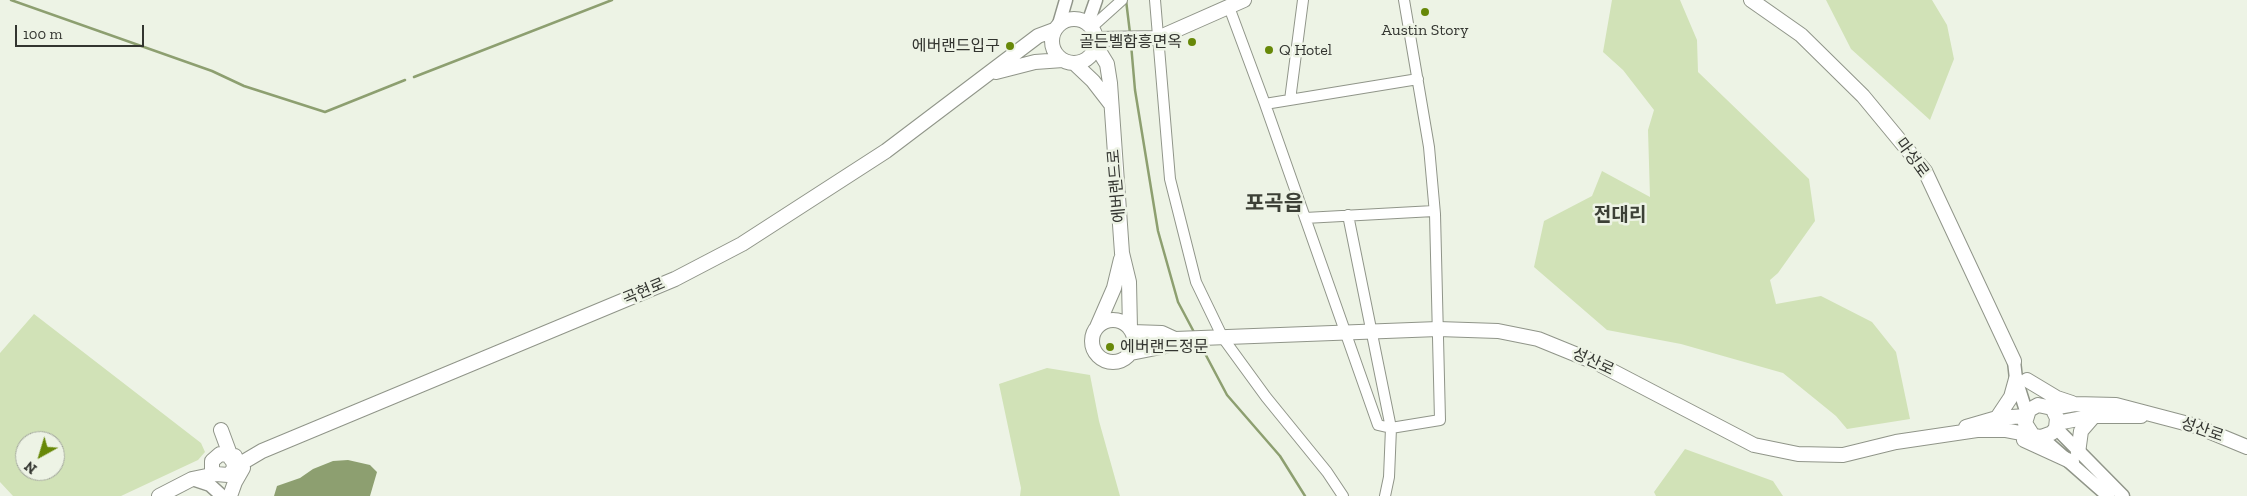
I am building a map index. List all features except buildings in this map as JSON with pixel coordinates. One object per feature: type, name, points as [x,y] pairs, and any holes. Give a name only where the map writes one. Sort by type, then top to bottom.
[{"type":"main road","points":[[1110,103],[1093,81],[1054,50],[1052,44],[1057,27],[1074,18],[1093,34],[1113,40],[1154,38],[1244,0]]},
{"type":"main road","name":"마성로","points":[[1751,0],[1800,35],[1863,96],[1925,171],[2014,361]]},
{"type":"main road","name":"곡현로","points":[[262,451],[683,274],[742,244],[886,151],[993,72],[1038,36],[1057,27]]},
{"type":"main road","points":[[993,72],[1035,62],[1086,60],[1093,34]]},
{"type":"main road","name":"에버랜드로","points":[[1093,34],[1107,64],[1110,83],[1122,253],[1129,282],[1131,331]]},
{"type":"main road","points":[[1122,253],[1114,288],[1092,340],[1096,354],[1104,360],[1119,362],[1131,353],[1166,346],[1176,339]]},
{"type":"main road","points":[[1097,327],[1110,320],[1125,324],[1131,331],[1134,343],[1131,353]]},
{"type":"main road","name":"성산로","points":[[1176,339],[1438,329],[1498,331],[1538,339],[1597,362],[1754,445],[1798,454],[1844,455],[1954,432]]},
{"type":"main road","points":[[1131,331],[1162,333],[1176,339]]},
{"type":"main road","points":[[1997,418],[2021,380],[2057,398],[2075,404]]},
{"type":"main road","points":[[2037,435],[2027,429],[2026,415],[2033,406],[2116,405],[2157,415]]},
{"type":"main road","points":[[2048,406],[2055,412],[2057,426]]},
{"type":"main road","points":[[1954,432],[1983,421],[2026,415]]},
{"type":"main road","points":[[1954,432],[2005,430],[2037,435],[2052,433],[2057,426],[2094,416],[2157,415]]},
{"type":"main road","name":"성산로","points":[[2157,415],[2196,426],[2247,447]]},
{"type":"main road","points":[[1977,430],[2028,441],[2075,458],[2081,431],[2094,416]]},
{"type":"main road","points":[[220,430],[230,443],[239,449],[262,451]]},
{"type":"main road","points":[[216,474],[212,468],[220,430]]},
{"type":"main road","points":[[158,496],[192,480],[216,474],[228,476],[232,464],[220,430]]},
{"type":"main road","points":[[192,480],[210,459],[220,430]]},
{"type":"main road","points":[[232,464],[262,451]]},
{"type":"main road","points":[[226,496],[242,470],[262,451]]},
{"type":"main road","points":[[192,480],[220,454],[232,464]]},
{"type":"street","points":[[1057,27],[1066,0]]},
{"type":"street","points":[[1093,34],[1096,0]]},
{"type":"street","points":[[1093,34],[1110,8],[1122,0]]},
{"type":"street","points":[[1154,0],[1154,38],[1170,179],[1196,282],[1219,338],[1327,472],[1343,496]]},
{"type":"street","points":[[1290,100],[1303,0]]},
{"type":"street","points":[[1229,7],[1266,104],[1378,425],[1391,428],[1440,420],[1434,211],[1429,147],[1404,0]]},
{"type":"street","points":[[1266,104],[1418,78]]},
{"type":"street","points":[[1305,218],[1434,211]]},
{"type":"street","points":[[1348,215],[1391,428],[1390,477],[1385,496]]},
{"type":"street","points":[[2014,361],[2021,380],[2026,415]]},
{"type":"street","points":[[2021,380],[2048,406]]},
{"type":"street","points":[[2057,426],[2075,458],[2108,496]]},
{"type":"street","points":[[2037,435],[2075,458],[2123,496]]},
{"type":"street","points":[[226,496],[232,464]]},
{"type":"street","points":[[216,474],[226,496]]},
{"type":"street","points":[[192,480],[210,485],[226,496]]},
{"type":"shaded area","points":[[1612,0],[1680,0],[1697,40],[1698,72],[1809,179],[1815,221],[1778,273],[1770,280],[1776,304],[1821,296],[1872,322],[1896,352],[1910,419],[1847,429],[1836,416],[1783,373],[1681,344],[1607,330],[1534,267],[1544,221],[1592,196],[1602,171],[1650,197],[1648,130],[1654,110],[1623,70],[1603,52]]},
{"type":"shaded area","points":[[1826,0],[1932,0],[1947,25],[1954,59],[1930,120],[1851,49]]},
{"type":"shaded area","points":[[34,314],[201,443],[205,452],[198,460],[121,496],[13,496],[0,482],[0,353]]},
{"type":"shaded area","points":[[1047,368],[1090,375],[1099,421],[1120,496],[1020,496],[1021,488],[999,384]]},
{"type":"shaded area","points":[[1685,449],[1773,481],[1783,496],[1656,496],[1654,492]]},
{"type":"shaded area","points":[[348,460],[370,465],[377,472],[370,496],[274,496],[277,486],[300,478],[313,469],[333,461]]},
{"type":"waterway","points":[[11,0],[212,71],[244,86],[325,112],[405,80]]},
{"type":"waterway","points":[[414,77],[612,0]]},
{"type":"waterway","points":[[1126,0],[1130,33]]},
{"type":"waterway","points":[[1131,44],[1135,90],[1158,231],[1178,302],[1195,334]]},
{"type":"waterway","points":[[1200,344],[1227,395],[1280,456],[1305,496]]},
{"type":"place","name":"Austin Story","points":[[1425,12]]},
{"type":"place","name":"골든벨함흥면옥","points":[[1192,42]]},
{"type":"place","name":"에버랜드입구","points":[[1010,46]]},
{"type":"place","name":"Q Hotel","points":[[1269,50]]},
{"type":"place","name":"에버랜드정문","points":[[1110,347]]},
{"type":"district","name":"포곡읍","points":[[1274,204]]},
{"type":"district","name":"전대리","points":[[1620,216]]}]
